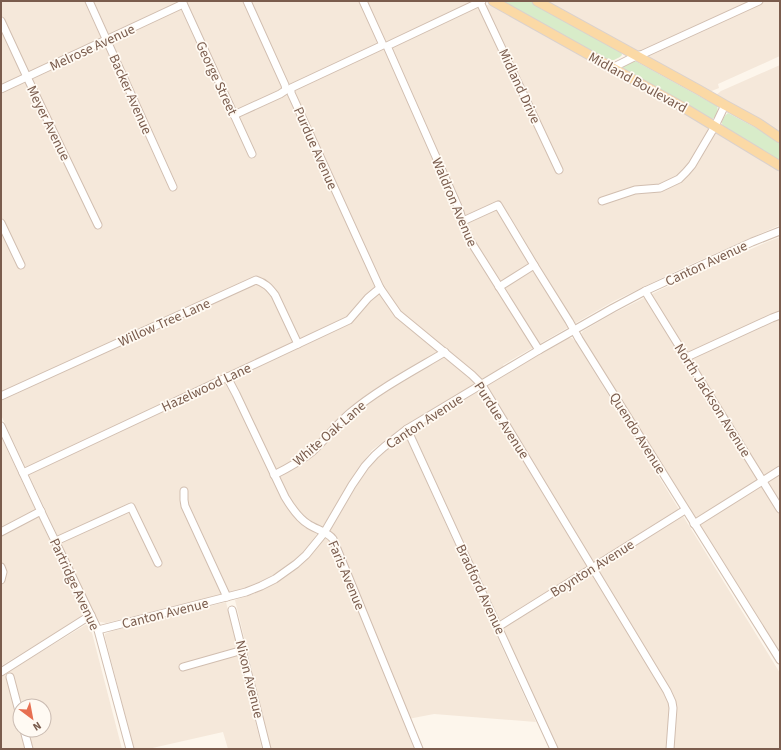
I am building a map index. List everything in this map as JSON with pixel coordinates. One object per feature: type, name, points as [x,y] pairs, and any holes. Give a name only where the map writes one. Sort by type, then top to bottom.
[{"type":"main road","name":"Midland Boulevard","points":[[493,1],[686,109],[780,166]]},
{"type":"main road","name":"Midland Boulevard","points":[[537,1],[758,123],[780,138]]},
{"type":"street","name":"Backer Avenue","points":[[89,1],[173,187]]},
{"type":"street","name":"Purdue Avenue","points":[[247,1],[285,85],[291,93],[380,288],[398,314],[445,352],[482,385],[663,684],[670,697],[672,708],[670,749]]},
{"type":"street","name":"Waldron Avenue","points":[[363,1],[386,46],[459,209],[471,242],[539,350]]},
{"type":"street","points":[[234,116],[289,89],[386,46],[481,1]]},
{"type":"street","name":"Midland Drive","points":[[481,1],[559,170]]},
{"type":"street","points":[[612,68],[759,1]]},
{"type":"street","name":"Melrose Avenue","points":[[1,89],[107,40],[182,2]]},
{"type":"street","name":"George Street","points":[[182,2],[252,154]]},
{"type":"street","name":"Meyer Avenue","points":[[1,21],[98,225]]},
{"type":"street","points":[[602,201],[635,190],[660,188],[679,179],[692,165],[715,126],[725,105]]},
{"type":"street","name":"Quendo Avenue","points":[[463,221],[498,205],[685,510],[780,660]]},
{"type":"street","points":[[1,223],[21,265]]},
{"type":"street","name":"Canton Avenue","points":[[98,630],[246,592],[274,579],[306,555],[324,532],[365,466],[384,447],[407,429],[539,350],[644,291],[752,242],[780,231]]},
{"type":"street","points":[[499,287],[534,265]]},
{"type":"street","name":"Willow Tree Lane","points":[[1,396],[256,280],[264,283],[275,294],[298,344]]},
{"type":"street","name":"Hazelwood Lane","points":[[23,473],[349,320],[368,298],[380,288]]},
{"type":"street","name":"North Jackson Avenue","points":[[644,291],[780,509]]},
{"type":"street","points":[[686,357],[780,315]]},
{"type":"street","name":"White Oak Lane","points":[[274,475],[298,463],[313,450],[348,414],[362,403],[445,352]]},
{"type":"street","name":"Faris Avenue","points":[[227,377],[285,497],[300,518],[311,526],[329,534],[333,539],[419,749]]},
{"type":"street","name":"Partridge Avenue","points":[[1,426],[98,630],[130,749]]},
{"type":"street","name":"Bradford Avenue","points":[[407,429],[554,749]]},
{"type":"street","points":[[694,524],[780,470]]},
{"type":"street","points":[[184,491],[185,506],[227,597]]},
{"type":"street","points":[[56,541],[131,507],[158,563]]},
{"type":"street","name":"Boynton Avenue","points":[[498,627],[685,510]]},
{"type":"street","points":[[1,532],[41,511]]},
{"type":"street","points":[[1,567],[3,572],[1,580]]},
{"type":"street","name":"Nixon Avenue","points":[[232,610],[267,749]]},
{"type":"street","points":[[1,672],[91,615]]},
{"type":"street","points":[[183,667],[243,650]]},
{"type":"street","points":[[10,676],[16,698]]},
{"type":"street","points":[[26,738],[29,749]]},
{"type":"shaded area","points":[[1,1],[177,1],[252,159],[256,157],[184,1],[474,1],[478,8],[488,5],[492,6],[686,114],[762,159],[780,172],[780,225],[687,266],[614,301],[503,365],[504,367],[401,429],[372,450],[309,545],[290,564],[276,573],[257,584],[240,590],[106,623],[100,622],[96,618],[1,415]]},
{"type":"shaded area","points":[[545,1],[780,1],[780,56],[718,84],[719,88],[709,92]]},
{"type":"shaded area","points":[[780,65],[780,134],[715,96],[721,91]]},
{"type":"shaded area","points":[[780,237],[780,654],[581,334],[583,331],[612,314],[660,290]]},
{"type":"shaded area","points":[[568,338],[572,338],[575,341],[780,673],[780,749],[557,749],[414,434],[414,431],[470,395]]},
{"type":"shaded area","points":[[1,437],[83,611],[80,618],[1,666]]},
{"type":"shaded area","points":[[405,437],[536,722],[434,714],[403,720],[414,749],[271,749],[235,600],[253,594],[271,585],[301,565],[313,553],[333,526],[360,480],[372,464],[385,451],[401,438]]},
{"type":"shaded area","points":[[226,602],[262,749],[228,749],[223,732],[148,749],[134,749],[105,634]]},
{"type":"shaded area","points":[[87,624],[90,626],[122,749],[1,749],[1,676]]},
{"type":"green space","points":[[502,1],[530,1],[621,52],[622,55],[610,62]]},
{"type":"green space","points":[[634,61],[717,106],[718,110],[716,116],[711,120],[623,70],[622,68],[624,66]]},
{"type":"green space","points":[[728,113],[758,129],[780,144],[780,162],[723,126],[723,119]]}]
